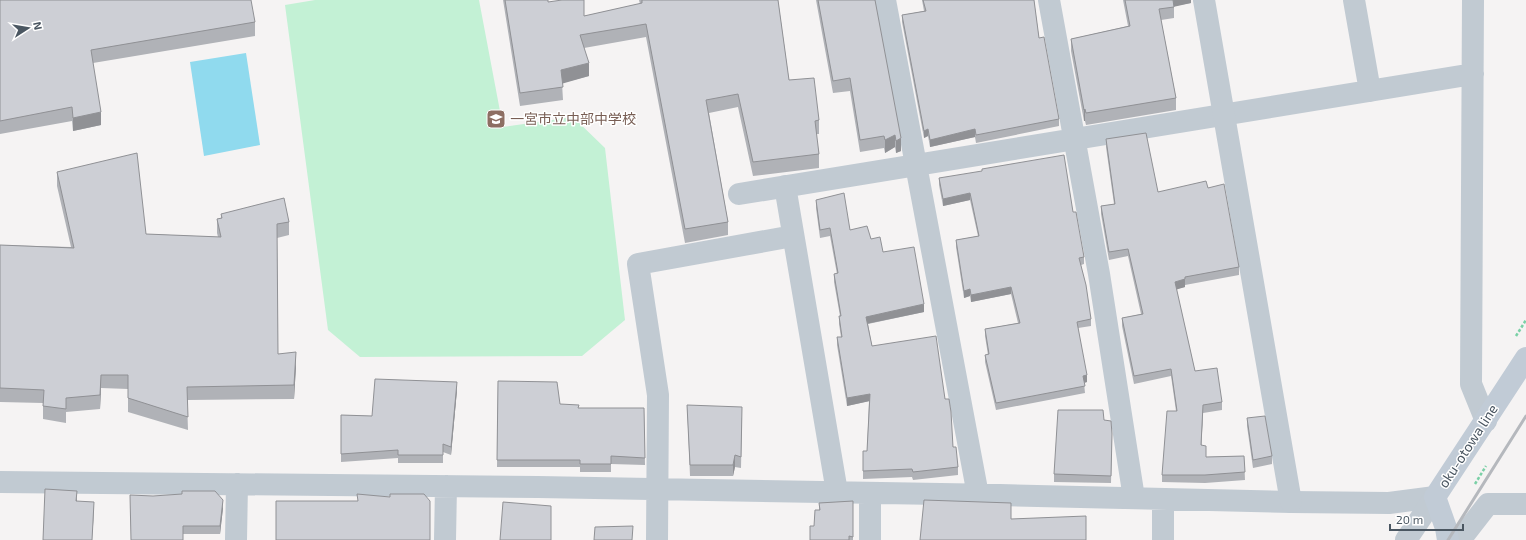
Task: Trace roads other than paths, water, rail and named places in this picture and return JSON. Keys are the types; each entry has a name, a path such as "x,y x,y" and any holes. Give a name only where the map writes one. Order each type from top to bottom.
{"main road":[{"name":"oku-otowa line","path":"1448,540 1446,528 1435,497 1526,358"}],"street":[{"path":"885,0 978,495"},
{"path":"1049,0 1099,274 1134,498"},
{"path":"1204,0 1291,502"},
{"path":"1354,0 1370,91"},
{"path":"1473,0 1471,384 1486,421"},
{"path":"739,194 1473,74"},
{"path":"785,186 837,492"},
{"path":"657,540 658,395 638,264 793,236"},
{"path":"0,482 446,486 837,492 1291,502 1389,503 1435,497"},
{"path":"236,540 237,484"},
{"path":"445,540 446,486"},
{"path":"870,493 870,540"},
{"path":"1406,540 1435,497"},
{"path":"1163,540 1164,499"},
{"path":"1460,540 1488,504 1526,504"}],"water":[{"path":"246,53 260,145 204,156 190,62"}],"railway":[{"path":"1448,540 1526,416"}],"place":[{"name":"一宮市立中部中学校","path":"496,119"}]}
